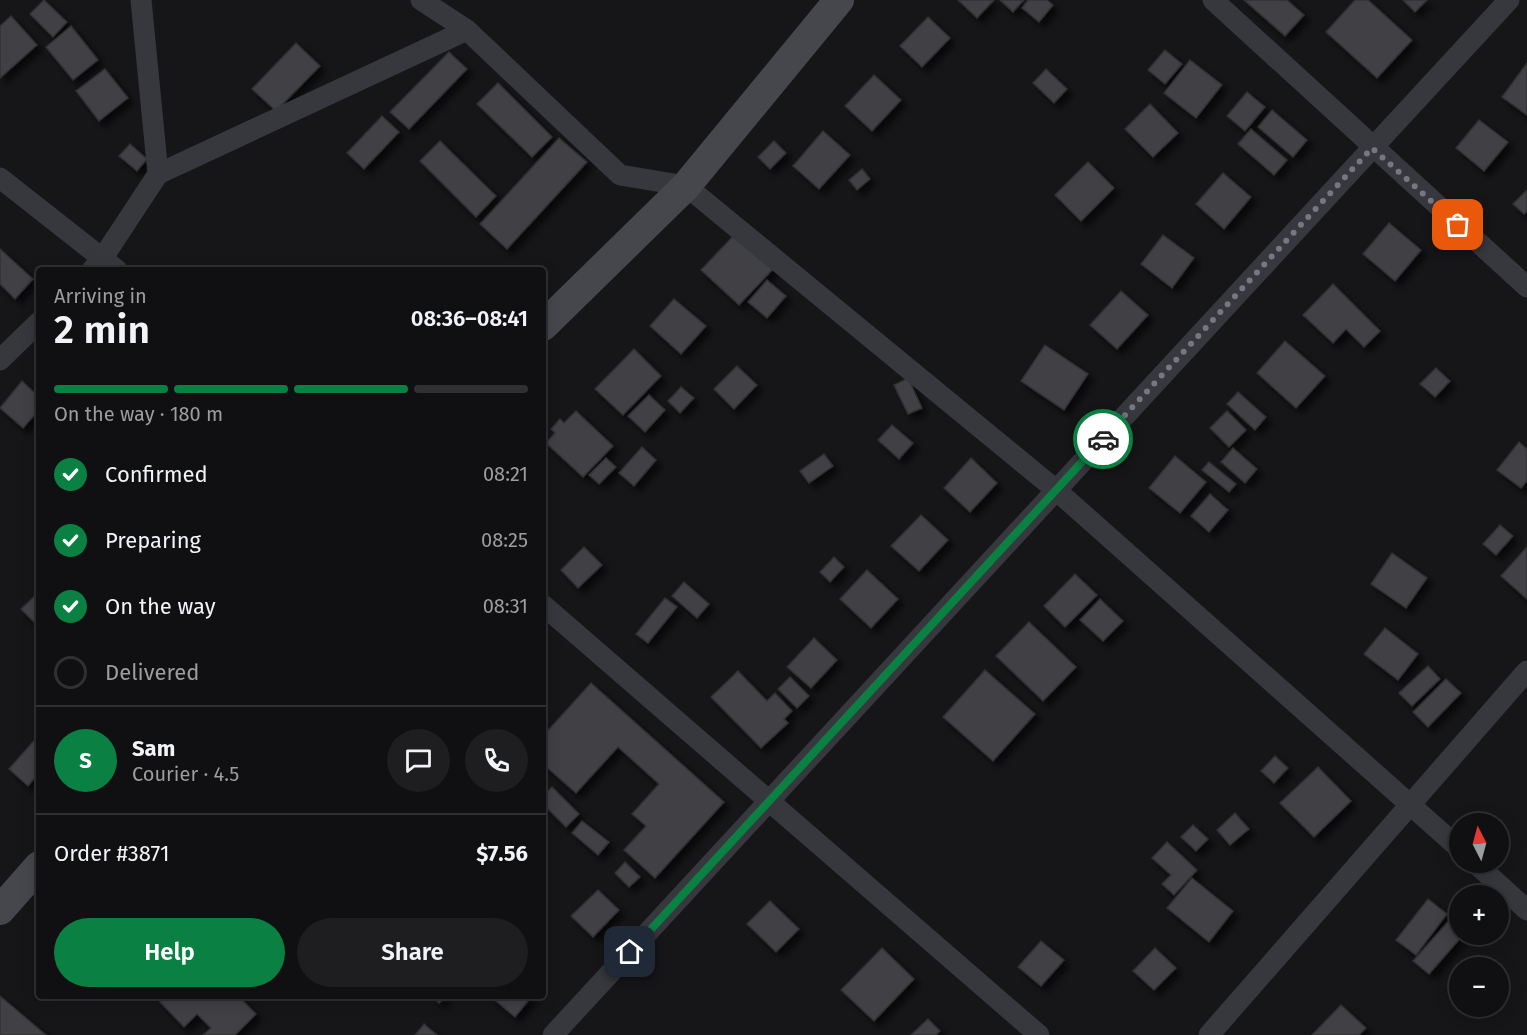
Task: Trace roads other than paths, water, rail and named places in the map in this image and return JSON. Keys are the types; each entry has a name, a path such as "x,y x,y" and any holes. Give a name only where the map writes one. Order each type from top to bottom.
{"main road":[{"path":"546,323 686,186 839,0"},
{"path":"0,910 36,869"}],"street":[{"path":"141,0 158,174"},
{"path":"421,0 467,30 620,175 686,186 1056,490 1449,839"},
{"path":"1213,0 1372,148 1527,287"},
{"path":"553,1035 1509,0"},
{"path":"0,178 104,266 158,174 467,30"},
{"path":"0,360 36,325"},
{"path":"546,608 1039,1035"},
{"path":"1209,1035 1527,671"},
{"path":"1486,873 1527,910"}]}
